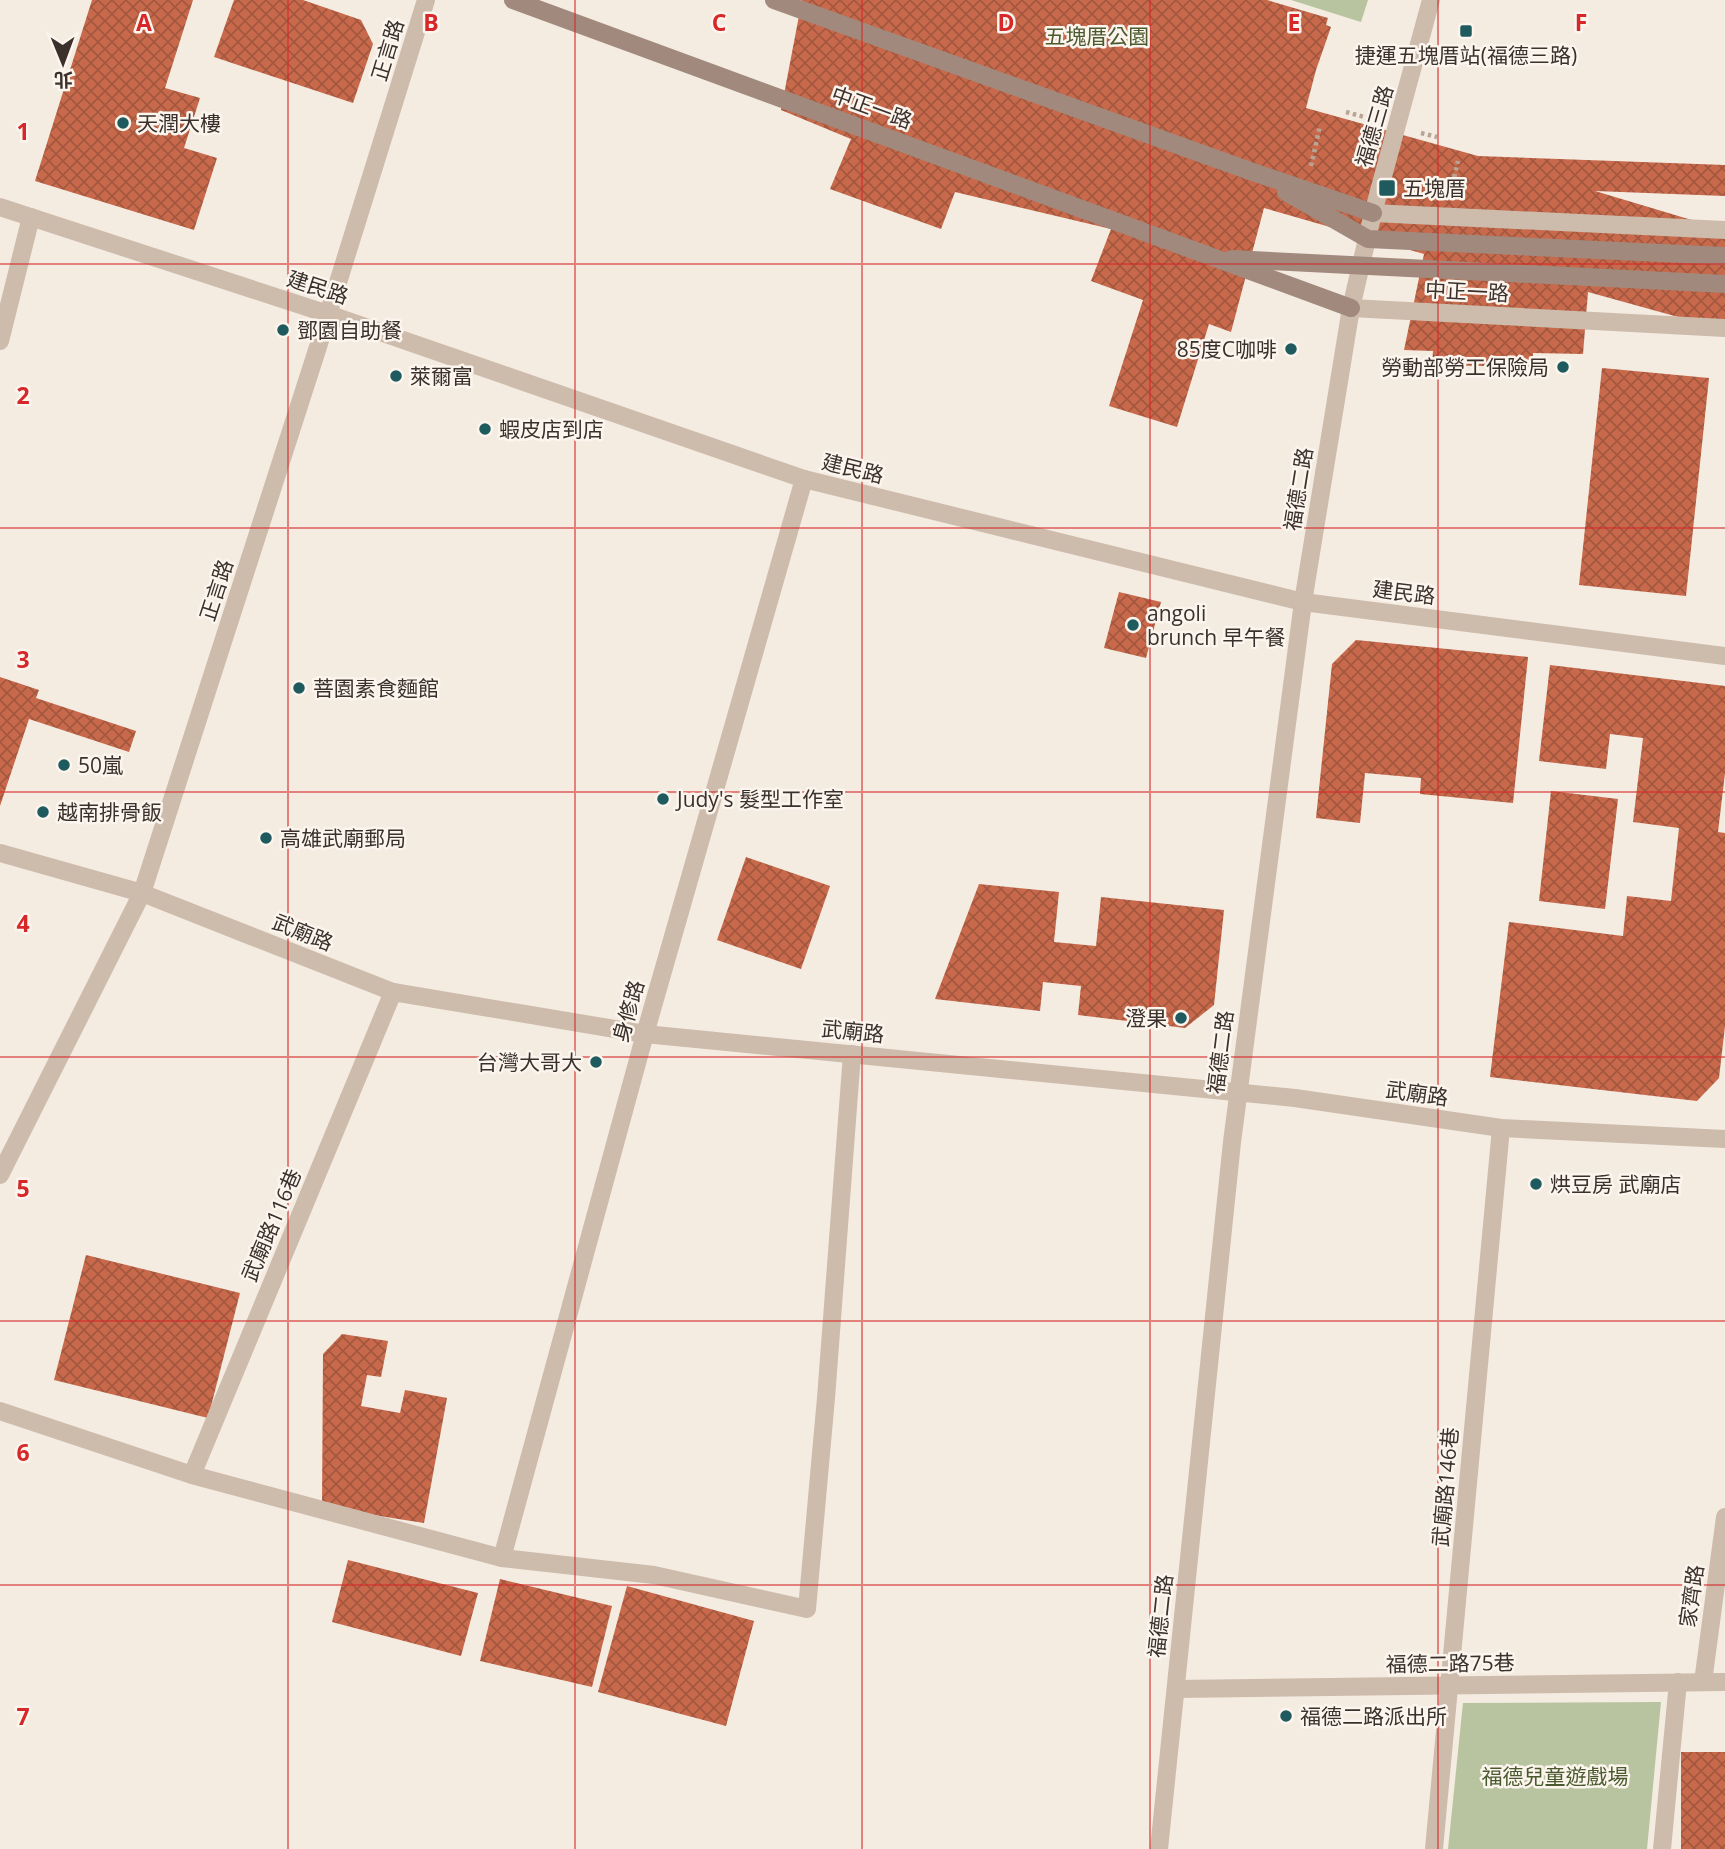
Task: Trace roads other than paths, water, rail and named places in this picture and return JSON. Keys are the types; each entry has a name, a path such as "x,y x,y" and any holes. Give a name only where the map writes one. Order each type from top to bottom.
{"street":[{"name":"正言路","path":"0,1175 142,893 426,0"},
{"name":"中正一路","path":"513,0 1351,307 1725,328"},
{"path":"774,0 1373,213 1725,230"},
{"name":"福德三路","path":"1361,265 1431,0"},
{"path":"1250,171 1368,239 1725,256"},
{"name":"建民路","path":"0,207 328,314 804,479 1303,601 1725,656"},
{"path":"0,341 31,217"},
{"name":"中正一路","path":"1216,258 1725,284"},
{"name":"福德二路","path":"1159,1849 1238,1093 1303,601 1351,307 1361,265"},
{"name":"身修路","path":"502,1558 645,1034 804,479"},
{"name":"武廟路","path":"0,853 142,893 393,992 645,1034 1295,1098 1501,1128 1725,1139"},
{"name":"武廟路116巷","path":"192,1475 393,992"},
{"path":"0,1411 192,1475 502,1558 654,1575 807,1609 852,1054"},
{"name":"武廟路146巷","path":"1434,1849 1501,1128"},
{"name":"家齊路","path":"1703,1682 1725,1517"},
{"path":"1662,1849 1678,1682"},
{"name":"福德二路75巷","path":"1176,1689 1725,1682"}],"place":[{"name":"捷運五塊厝站(福德三路)","path":"1466,31"},
{"name":"天潤大樓","path":"123,123"},
{"name":"五塊厝","path":"1387,188"},
{"name":"鄧園自助餐","path":"283,330"},
{"name":"85度C咖啡","path":"1291,349"},
{"name":"勞動部勞工保險局","path":"1563,367"},
{"name":"萊爾富","path":"396,376"},
{"name":"蝦皮店到店","path":"485,429"},
{"name":"angoli brunch 早午餐","path":"1133,625"},
{"name":"菩園素食麵館","path":"299,688"},
{"name":"50嵐","path":"64,765"},
{"name":"Judy's 髮型工作室","path":"663,799"},
{"name":"越南排骨飯","path":"43,812"},
{"name":"高雄武廟郵局","path":"266,838"},
{"name":"澄果","path":"1181,1018"},
{"name":"台灣大哥大","path":"596,1062"},
{"name":"烘豆房 武廟店","path":"1536,1184"},
{"name":"福德二路派出所","path":"1286,1716"}],"park label":[{"name":"五塊厝公園","path":"1097,36"},
{"name":"福德兒童遊戲場","path":"1555,1776"}]}
